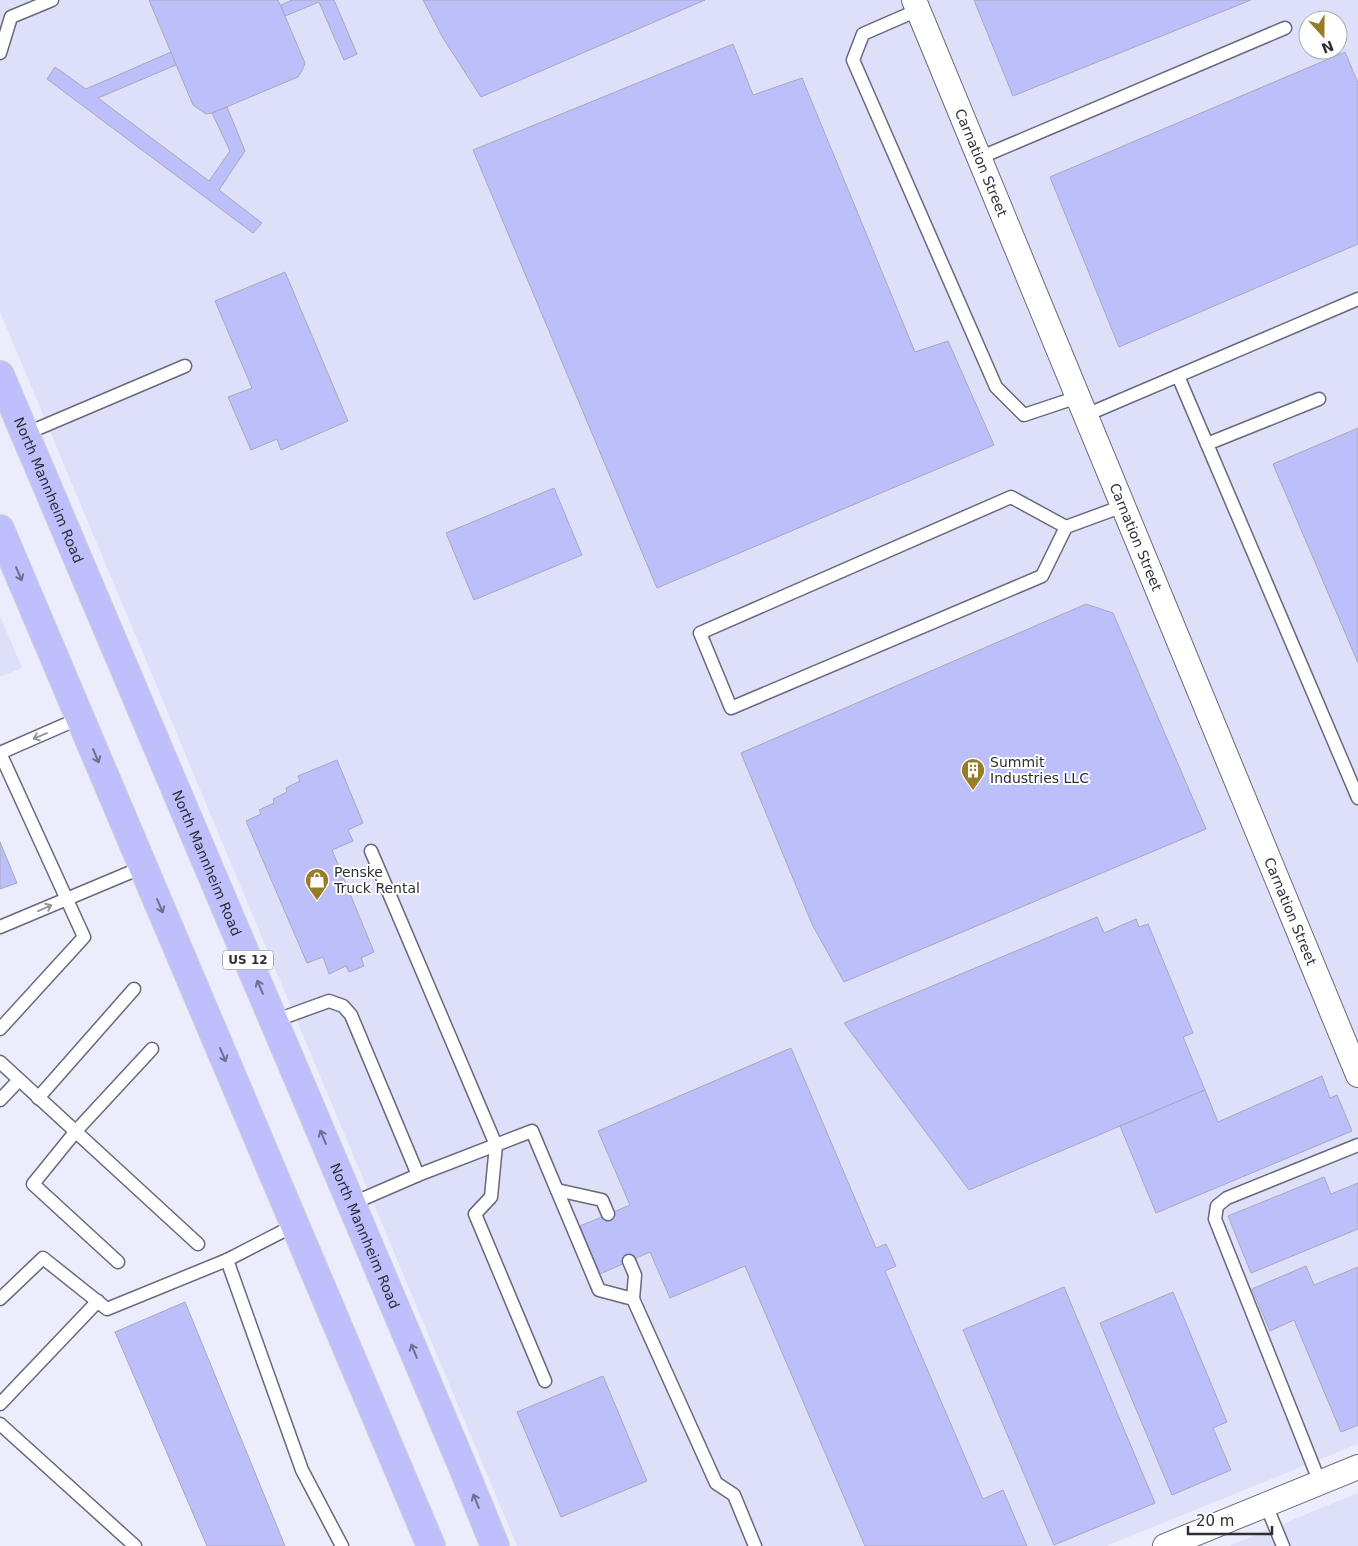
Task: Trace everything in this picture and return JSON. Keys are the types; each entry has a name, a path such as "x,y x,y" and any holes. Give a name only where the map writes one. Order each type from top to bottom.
{"main road":[{"name":"North Mannheim Road","path":"0,375 495,1546"},
{"path":"0,529 431,1546"}],"street":[{"name":"Carnation Street","path":"916,5 1358,1074"},
{"path":"1165,1546 1358,1467"}],"lane":[{"path":"0,53 11,17 52,0"},
{"path":"916,5 863,34 853,60 996,387 1024,415 1082,406 1178,376 1358,299"},
{"path":"979,158 1285,28"},
{"path":"25,434 185,366"},
{"path":"1178,376 1358,798"},
{"path":"1207,444 1320,399"},
{"path":"1066,527 1011,498 700,633 731,708 1042,576 1066,527 1123,506"},
{"path":"0,1028 84,937 0,753 80,718"},
{"path":"371,851 496,1146 490,1197 475,1214 545,1381"},
{"path":"0,927 143,867"},
{"path":"38,1098 134,989"},
{"path":"274,1022 329,1001 344,1006 351,1014 418,1175"},
{"path":"118,1262 33,1184 76,1131 152,1049"},
{"path":"0,1062 198,1244"},
{"path":"0,1100 19,1080"},
{"path":"351,1204 418,1175 532,1131 599,1290 633,1299"},
{"path":"1320,1483 1215,1218 1217,1206 1227,1198 1358,1145"},
{"path":"557,1190 602,1200 608,1214"},
{"path":"0,1299 43,1258 107,1309 227,1260 295,1225"},
{"path":"227,1260 302,1470 342,1546"},
{"path":"629,1261 635,1275 633,1299 716,1483 734,1495 754,1546"},
{"path":"0,1404 98,1301"},
{"path":"0,1424 135,1546"},
{"path":"1266,1505 1282,1546"}],"shaded area":[{"path":"0,0 1358,0 1358,1444 1106,1546 517,1546 0,312"},
{"path":"0,616 22,668 0,677"},
{"path":"1358,1493 1358,1546 1229,1546"}],"building":[{"path":"149,0 278,0 305,63 302,71 298,77 206,114 193,105"},
{"path":"292,0 334,0 357,54 344,60 319,2 285,16 281,5"},
{"path":"423,0 705,0 481,97 443,38"},
{"path":"974,0 1251,0 1013,96"},
{"path":"733,44 753,95 802,78 915,352 948,341 994,445 657,588 473,150"},
{"path":"171,52 176,65 98,98 209,181 230,151 212,113 227,107 245,151 219,190 262,223 253,233 47,79 55,67 86,89"},
{"path":"1348,59 1358,83 1358,244 1119,347 1050,177 1326,60"},
{"path":"285,272 348,421 281,450 277,439 251,450 228,397 252,388 215,301"},
{"path":"1358,428 1358,663 1273,464"},
{"path":"554,488 582,555 474,600 446,533"},
{"name":"Summit Industries LLC","path":"1086,604 1113,613 1206,829 844,982 812,924 741,753"},
{"name":"Penske Truck Rental","path":"337,760 363,823 348,830 353,841 332,850 374,952 361,958 364,966 349,972 346,966 329,974 323,957 307,963 246,821 261,814 259,810 274,803 273,799 287,792 286,788 300,781 298,776"},
{"path":"0,842 17,883 0,889"},
{"path":"1097,917 1104,933 1136,919 1139,927 1148,924 1193,1033 1183,1037 1205,1090 969,1190 844,1023"},
{"path":"791,1048 876,1248 886,1244 896,1266 885,1271 983,1499 1003,1490 1027,1546 865,1546 745,1266 670,1298 650,1252 600,1274 580,1226 630,1205 598,1131"},
{"path":"1322,1076 1330,1098 1337,1095 1352,1131 1156,1213 1120,1126 1205,1090 1218,1122"},
{"path":"1324,1177 1331,1194 1358,1183 1358,1229 1251,1273 1228,1216"},
{"path":"1306,1266 1314,1285 1358,1267 1358,1425 1341,1432 1294,1320 1270,1331 1252,1289"},
{"path":"1064,1287 1155,1503 1054,1545 963,1330"},
{"path":"1173,1292 1227,1422 1213,1428 1231,1470 1172,1495 1100,1323"},
{"path":"185,1302 285,1546 207,1546 115,1332"},
{"path":"603,1376 647,1481 561,1517 517,1412"}],"place":[{"name":"Summit Industries LLC","path":"973,791"},
{"name":"Penske Truck Rental","path":"317,901"}]}
